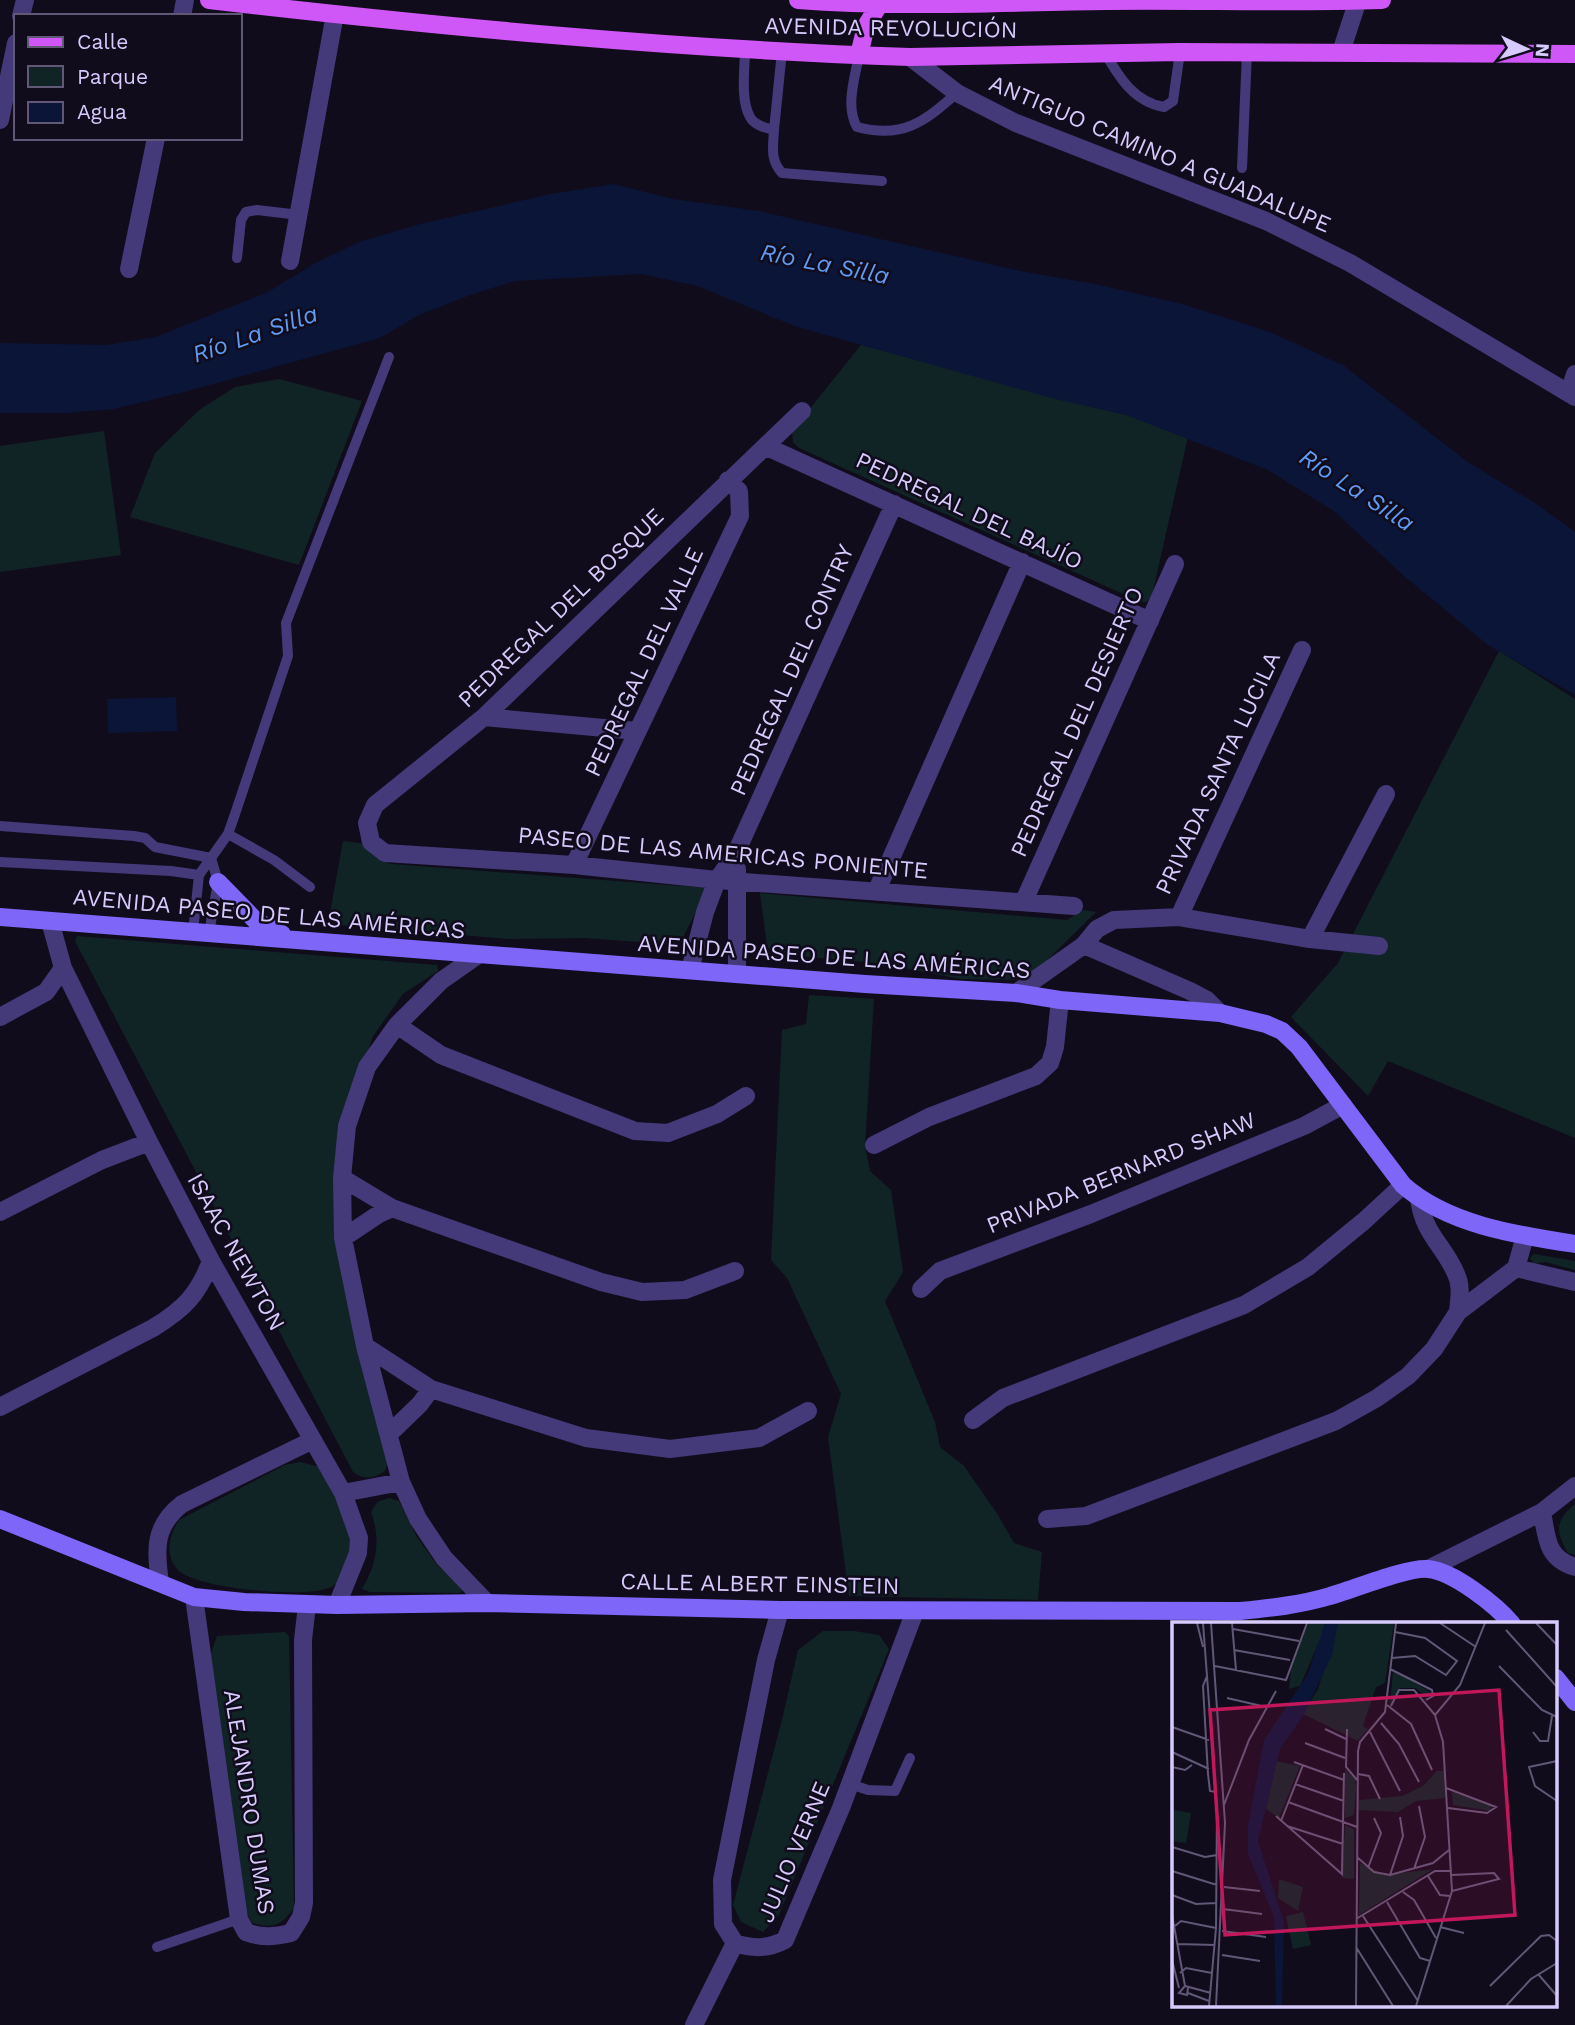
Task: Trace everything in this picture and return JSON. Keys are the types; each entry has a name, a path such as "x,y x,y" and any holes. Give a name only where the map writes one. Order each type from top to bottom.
{"main road":[{"name":"AVENIDA REVOLUCIÓN","path":"209,0 606,41 859,55 910,57 1180,52 1575,54"},
{"name":"AVENIDA REVOLUCIÓN","path":"798,0 1382,0"},
{"path":"859,55 866,26 880,2"}],"street":[{"path":"1341,52 1358,0"},
{"path":"290,261 335,15"},
{"path":"0,121 14,53"},
{"name":"ANTIGUO CAMINO A GUADALUPE","path":"910,57 957,93 1016,123 1266,221 1350,263 1572,395"},
{"path":"129,269 156,140"},
{"path":"1572,395 1575,374"},
{"name":"PEDREGAL DEL BOSQUE","path":"371,842 367,823 375,805 484,717 802,411"},
{"name":"PEDREGAL DEL BAJÍO","path":"767,447 1150,621"},
{"name":"PEDREGAL DEL VALLE","path":"574,865 740,516 739,491 728,480"},
{"name":"PEDREGAL DEL CONTRY","path":"690,970 705,912 717,880 735,856 894,504"},
{"path":"877,890 1022,562"},
{"name":"PEDREGAL DEL DESIERTO","path":"1024,901 1175,564"},
{"name":"PRIVADA SANTA LUCILA","path":"1179,917 1302,650"},
{"path":"484,717 638,731"},
{"path":"1310,939 1386,794"},
{"name":"PASEO DE LAS AMERICAS PONIENTE","path":"371,842 385,853 574,865 717,880 1074,906"},
{"path":"735,856 739,881 737,974"},
{"path":"218,882 256,920 292,938"},
{"name":"AVENIDA PASEO DE LAS AMÉRICAS","path":"0,917 292,938 478,955 1016,993 1060,1000 1220,1013 1259,1022 1282,1031 1299,1047 1402,1185 1419,1199 1475,1223 1525,1236 1575,1244"},
{"path":"1016,993 1084,945 1097,929 1114,920 1179,917 1310,939 1379,946"},
{"name":"ISAAC NEWTON","path":"50,921 63,968 149,1142 211,1261 343,1493 359,1538 358,1553 337,1605"},
{"path":"1084,945 1190,991 1207,1000 1220,1013"},
{"path":"478,955 441,981 397,1025 367,1066 347,1126 342,1178 342,1238 365,1346 401,1482 418,1518 444,1558 487,1603"},
{"path":"0,1017 46,992 63,968"},
{"path":"874,1145 929,1117 1036,1076 1050,1063 1055,1047 1060,1000"},
{"path":"397,1025 441,1055 635,1131 668,1133 717,1114 746,1096"},
{"name":"PRIVADA BERNARD SHAW","path":"921,1289 940,1271 1091,1214 1304,1126 1343,1105"},
{"path":"0,1212 102,1160 149,1142"},
{"path":"342,1178 393,1208 601,1282 642,1292 685,1290 735,1271"},
{"path":"973,1420 1003,1398 1244,1305 1308,1267 1364,1221 1402,1185"},
{"path":"1419,1199 1421,1216 1456,1273 1460,1292 1458,1312"},
{"path":"342,1238 393,1208"},
{"path":"1047,1519 1086,1516 1336,1421 1377,1398 1408,1376 1434,1349 1458,1312 1516,1268 1525,1236"},
{"path":"0,1407 174,1315 190,1301 204,1281 211,1261"},
{"path":"1516,1268 1575,1282"},
{"path":"365,1346 430,1389 586,1438 670,1449 759,1438 808,1411"},
{"path":"389,1434 420,1404 430,1389"},
{"path":"160,1582 157,1565 159,1535 163,1523 172,1512 207,1491 313,1440"},
{"path":"343,1493 401,1482"},
{"path":"1428,1569 1542,1512 1575,1486"},
{"path":"1542,1512 1549,1549 1564,1563 1575,1567"},
{"name":"CALLE ALBERT EINSTEIN","path":"0,1519 194,1597 307,1605 487,1603 780,1611 1240,1611 1285,1606 1328,1597 1399,1574 1428,1569"},
{"path":"1428,1569 1454,1578 1478,1594 1510,1622"},
{"name":"ALEJANDRO DUMAS","path":"194,1597 239,1919 246,1932 258,1937 291,1933 301,1917 303,1640 307,1605"},
{"name":"JULIO VERNE","path":"780,1611 766,1660 722,1880 723,1924 734,1943 771,1948 785,1940 850,1784 915,1611"},
{"path":"1558,1681 1575,1702"},
{"path":"694,2025 734,1943"}],"lane":[{"path":"745,49 745,93 750,119 774,130"},
{"path":"782,51 772,156 774,165 782,173 883,181"},
{"path":"1105,53 1119,78 1130,90 1144,100 1164,107 1173,101 1180,52"},
{"path":"1242,168 1247,52"},
{"path":"859,55 852,108 852,118 857,127 883,130 912,126 931,116 957,93"},
{"path":"237,258 241,220 246,212 257,210 299,215"},
{"path":"201,933 199,874 228,834 288,656 286,623 389,357"},
{"path":"0,826 134,836 145,838 155,847 211,858"},
{"path":"228,834 274,860 310,887"},
{"path":"201,933 218,882 211,858"},
{"path":"0,862 199,874"},
{"path":"850,1784 868,1790 895,1791 910,1758"},
{"path":"156,1947 239,1919"}],"green space":[{"path":"861,345 1126,415 1188,437 1152,595 1147,602 1141,602 799,448 793,442 792,431"},
{"path":"279,379 362,401 299,565 130,517 155,453 199,410 235,387"},
{"path":"104,431 121,555 0,572 0,446"},
{"path":"1499,651 1575,699 1575,1138 1388,1061 1368,1096 1291,1017 1338,963"},
{"path":"343,841 367,844 378,859 391,864 708,888 679,945 585,938 509,939 328,924"},
{"path":"760,893 1067,920 1083,910 1096,912 1027,980 961,979 876,963 774,954 767,946"},
{"path":"77,936 437,965 438,971 403,994 373,1036 356,1086 338,1201 389,1457 385,1471 381,1474 365,1477 353,1472 75,941"},
{"path":"809,995 874,999 865,1146 870,1171 891,1190 903,1272 885,1301 935,1422 940,1447 964,1466 1014,1543 1042,1552 1038,1600 849,1596 828,1437 841,1394 787,1278 771,1260 782,1030 806,1024"},
{"path":"1534,1254 1575,1261 1575,1270 1545,1262 1534,1264 1530,1258"},
{"path":"300,1462 320,1467 355,1537 353,1558 337,1583 321,1590 302,1592 253,1590 205,1582 187,1576 177,1569 171,1557 170,1544 179,1520 285,1465"},
{"path":"389,1498 399,1501 417,1537 437,1565 464,1588 460,1593 370,1592 362,1589 376,1551 376,1532 371,1512 377,1502"},
{"path":"1575,1504 1575,1555 1568,1553 1559,1527 1564,1516"},
{"path":"823,1631 854,1631 879,1635 889,1649 779,1915 763,1932 741,1922 733,1905 798,1650"},
{"path":"285,1632 289,1636 294,1908 285,1919 266,1926 252,1923 244,1908 209,1660 217,1636"}],"water":[{"name":"Río La Silla","path":"614,184 673,199 759,211 1020,271 1095,284 1182,304 1267,331 1343,365 1469,463 1532,501 1575,532 1575,695 1488,645 1405,577 1334,511 1268,470 1126,415 1055,399 794,326 698,286 641,274 515,281 419,315 380,338 114,409 66,413 0,413 0,343 106,345 156,337 268,292 312,265 359,242 420,224 551,194"},
{"path":"176,697 177,731 108,733 107,699"}]}
